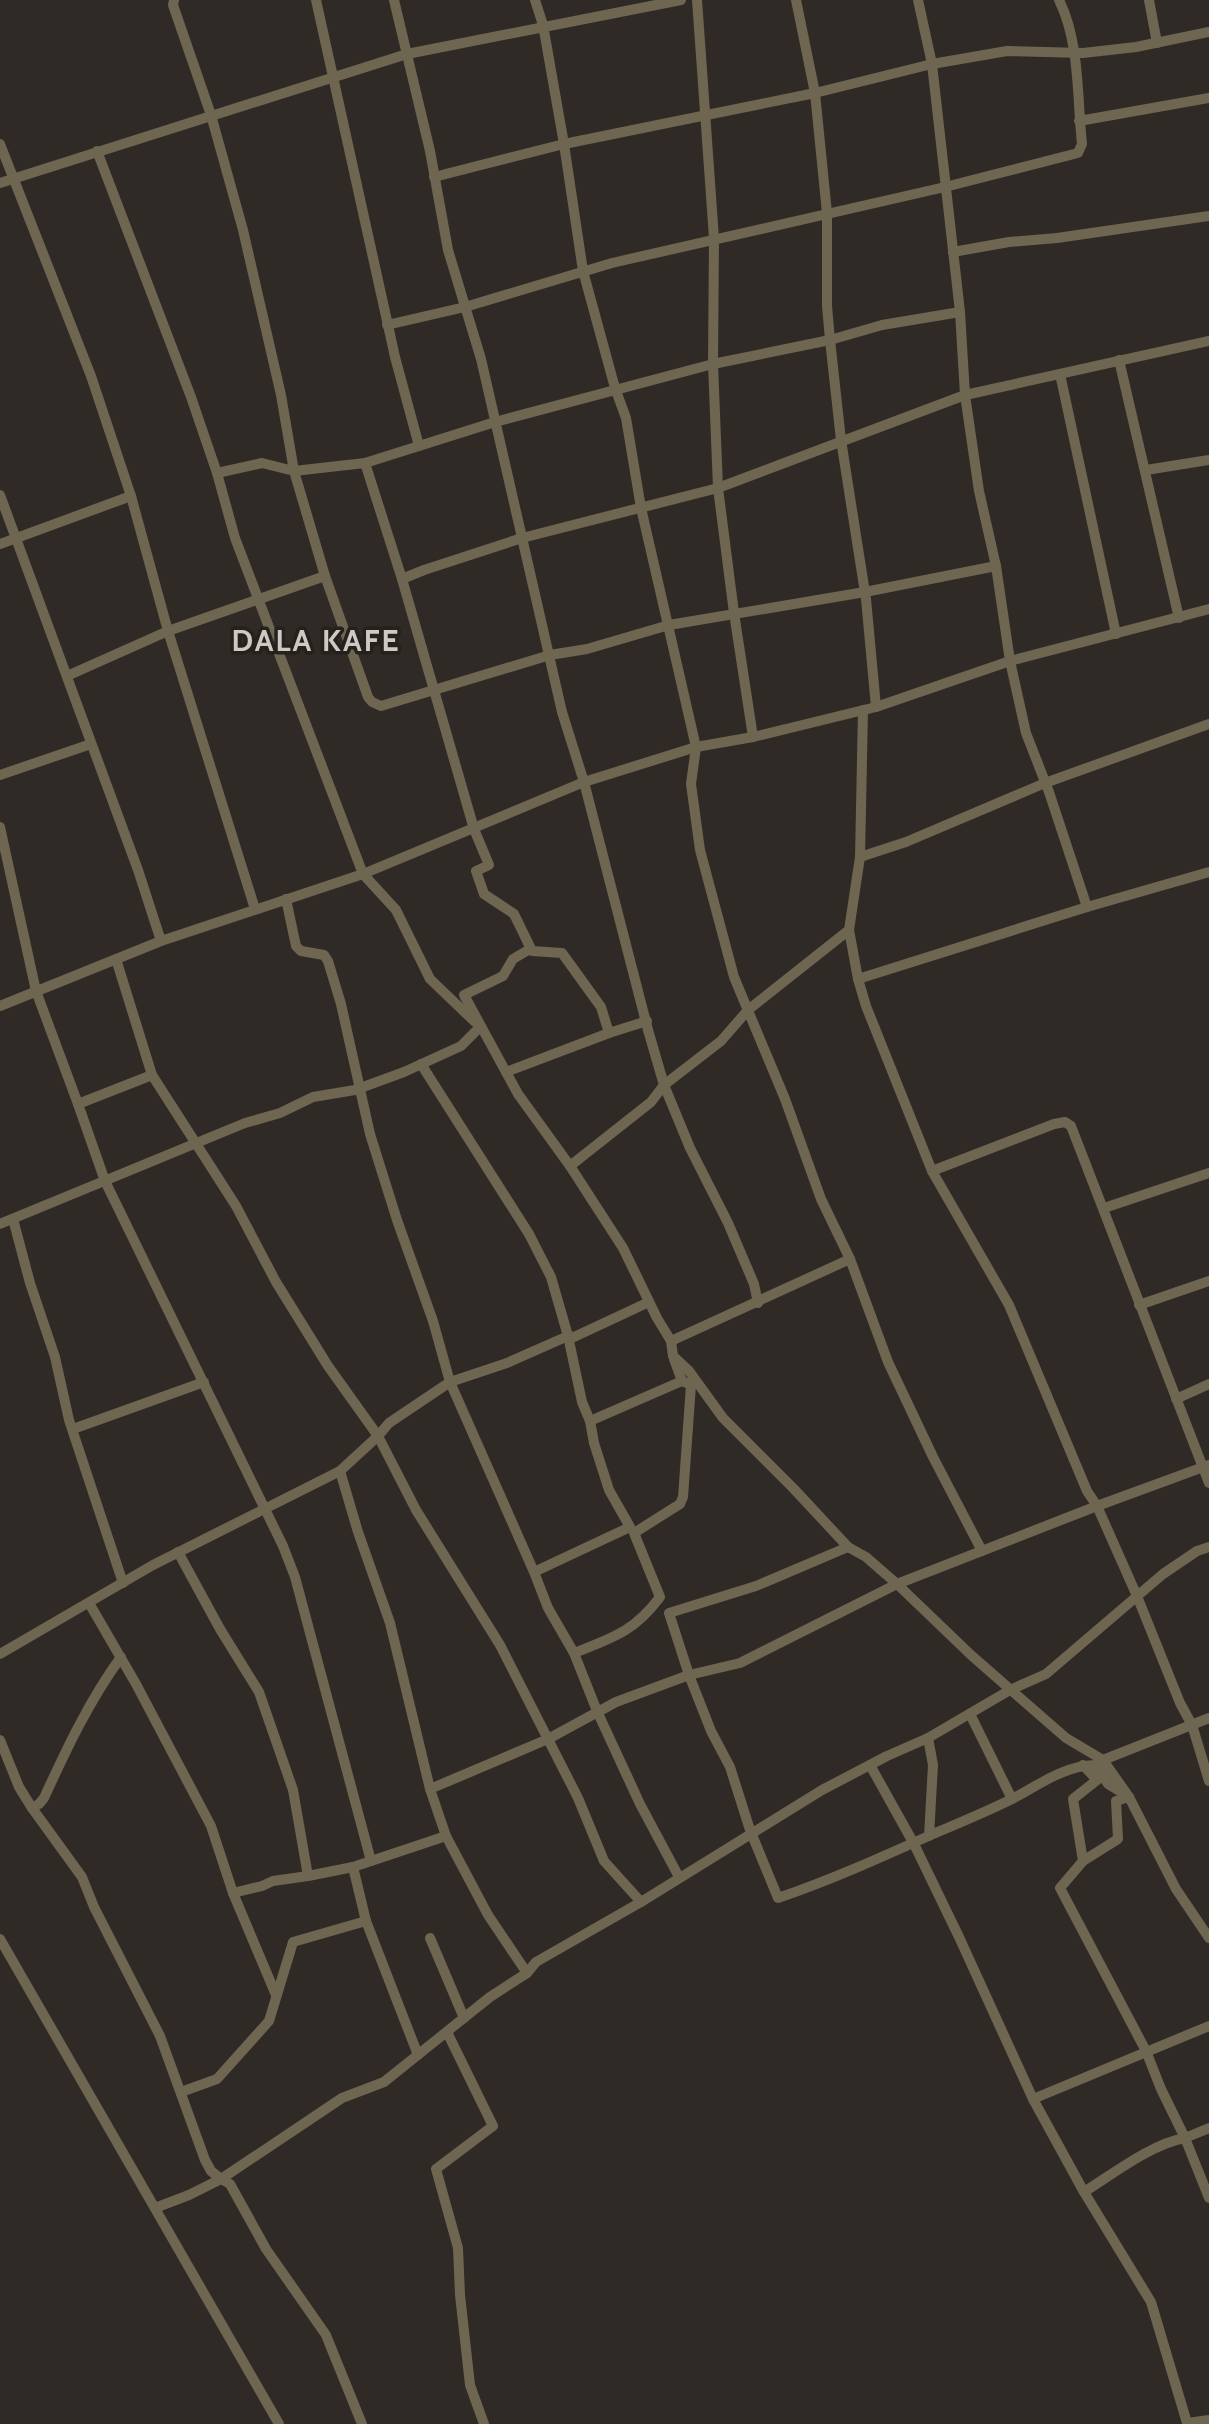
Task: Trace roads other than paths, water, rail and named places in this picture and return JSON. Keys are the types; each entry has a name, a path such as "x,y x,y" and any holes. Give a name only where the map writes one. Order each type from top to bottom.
{"street":[{"path":"174,0 173,5 211,115 252,268 281,394 294,471 325,576 372,702 381,706 550,655 587,649 669,625 865,592 996,566"},
{"path":"316,0 387,325 419,446"},
{"path":"394,0 448,250 481,359 562,712 584,782 664,1086 690,1148 728,1223 754,1284 758,1303"},
{"path":"536,0 564,144 583,271 615,388 626,418 641,509 696,747 691,783 700,850 734,977 785,1099 821,1199 850,1259 888,1362 982,1551"},
{"path":"0,183 407,54 543,25 681,0"},
{"path":"697,0 714,238 713,364 718,488 753,737"},
{"path":"796,0 815,93 827,213 827,306 830,340 841,440 865,592 876,707"},
{"path":"918,0 932,64 960,312 965,394 979,491 996,566 1010,661 1026,733 1087,907"},
{"path":"387,325 465,307 583,271 714,238 945,187 1078,153 1082,144 1073,53 1067,22 1059,0"},
{"path":"1149,0 1157,43"},
{"path":"434,177 564,144 815,93 932,64 1007,51 1073,53 1157,43 1209,32"},
{"path":"1079,121 1209,98"},
{"path":"0,144 91,376 131,496 169,631 256,909"},
{"path":"97,151 148,280 217,473 235,538 363,874 396,910 430,979 481,1027"},
{"path":"953,252 1009,242 1057,238 1209,216"},
{"path":"217,473 262,463 294,471 365,463 615,388 830,340 882,325 960,312"},
{"path":"402,579 424,569 522,537 718,488 965,394 1209,341"},
{"path":"1119,360 1179,618"},
{"path":"1060,374 1116,634"},
{"path":"1146,470 1209,460"},
{"path":"365,463 402,579 474,828 489,865 476,871 484,894 514,914 532,951 562,953 601,1007 609,1033"},
{"path":"0,495 138,870 161,942"},
{"path":"0,544 131,496"},
{"path":"67,676 169,631 325,576"},
{"path":"0,1006 161,942 363,874 584,782 696,747 753,737 876,707 1010,661 1209,609"},
{"path":"863,710 860,857 849,930 859,979 881,1045 932,1171 1009,1306 1087,1491 1097,1506 1180,1703 1192,1725 1209,1781"},
{"path":"860,857 906,842 1045,783 1209,724"},
{"path":"0,775 91,744"},
{"path":"0,827 36,991 105,1181 265,1508 295,1577 371,1861"},
{"path":"859,979 1087,907 1209,872"},
{"path":"286,899 296,946 301,951 324,955 328,961 361,1088 363,1109 397,1220 433,1321 450,1382 548,1608 574,1653 597,1712 639,1804 679,1877"},
{"path":"570,1166 651,1102 664,1086 721,1041 748,1010 849,930"},
{"path":"530,949 513,959 503,976 464,995 518,1094 570,1166 622,1248 671,1341 682,1381 691,1385 683,1497 680,1504 635,1533 660,1597"},
{"path":"116,959 152,1075 236,1206 275,1282 328,1366 378,1436 416,1510 500,1645 578,1798 604,1861 640,1902"},
{"path":"506,1072 647,1021"},
{"path":"0,1224 245,1123 280,1113 313,1097 361,1088 421,1064 461,1046 481,1027"},
{"path":"421,1064 529,1234 551,1277 568,1336 582,1402 609,1490 630,1527 660,1597"},
{"path":"78,1104 152,1075"},
{"path":"932,1171 1065,1122 1070,1126 1176,1399 1206,1466 1209,1483"},
{"path":"1104,1208 1209,1173"},
{"path":"13,1219 55,1357 69,1420 123,1583"},
{"path":"671,1341 850,1259"},
{"path":"1139,1306 1209,1281"},
{"path":"0,1654 178,1552 340,1471 389,1423 450,1382 507,1363 568,1336 574,1337 649,1303"},
{"path":"673,1356 689,1370 723,1418 848,1547 866,1557 897,1584 971,1655 1066,1738 1103,1760 1129,1797 1176,1889 1209,1938"},
{"path":"590,1421 682,1381"},
{"path":"73,1429 204,1382"},
{"path":"1176,1399 1209,1384"},
{"path":"430,1789 548,1739 597,1712 689,1675 740,1664 897,1584 1206,1466"},
{"path":"340,1471 390,1623 430,1789 446,1836 488,1915 527,1973"},
{"path":"534,1572 630,1527"},
{"path":"848,1547 768,1581 669,1613 689,1675 711,1731 730,1767 751,1833 778,1898 822,1883 914,1844 1012,1799 1058,1773 1083,1765 1095,1765 1108,1784 1129,1797"},
{"path":"155,2208 221,2179 342,2098 384,2082 490,1997 527,1973 536,1962 640,1902 822,1790 928,1738 1010,1690 1046,1674 1163,1574 1197,1551 1209,1547"},
{"path":"178,1552 220,1629 259,1692 293,1790 308,1876"},
{"path":"574,1653 623,1633 649,1611 660,1597"},
{"path":"89,1603 121,1657 211,1826 233,1894 276,1996"},
{"path":"32,1808 44,1798 83,1717 121,1657"},
{"path":"970,1714 1012,1799"},
{"path":"1103,1760 1209,1718"},
{"path":"928,1738 933,1765 929,1836"},
{"path":"0,1740 19,1787 82,1877 94,1907 160,2036 205,2160 211,2171 230,2184 266,2249 326,2334 362,2424"},
{"path":"870,1765 914,1844 960,1937 1032,2099 1084,2192 1151,2302 1187,2423 1209,2420"},
{"path":"1083,1765 1097,1780 1073,1799 1083,1861"},
{"path":"1129,1797 1116,1801 1118,1839 1083,1861 1060,1888 1146,2051 1209,2198"},
{"path":"233,1894 273,1881 353,1867 446,1836"},
{"path":"353,1867 366,1921 418,2055"},
{"path":"181,2092 218,2079 269,2021 292,1942 366,1921"},
{"path":"430,1938 464,2018"},
{"path":"0,1939 279,2424"},
{"path":"1032,2099 1209,2026"},
{"path":"447,2032 493,2126 436,2168 458,2248 460,2295 470,2385 484,2424"},
{"path":"1084,2192 1172,2140 1185,2138 1209,2128"}],"district":[{"name":"DALA KAFE","path":"316,641"}]}
